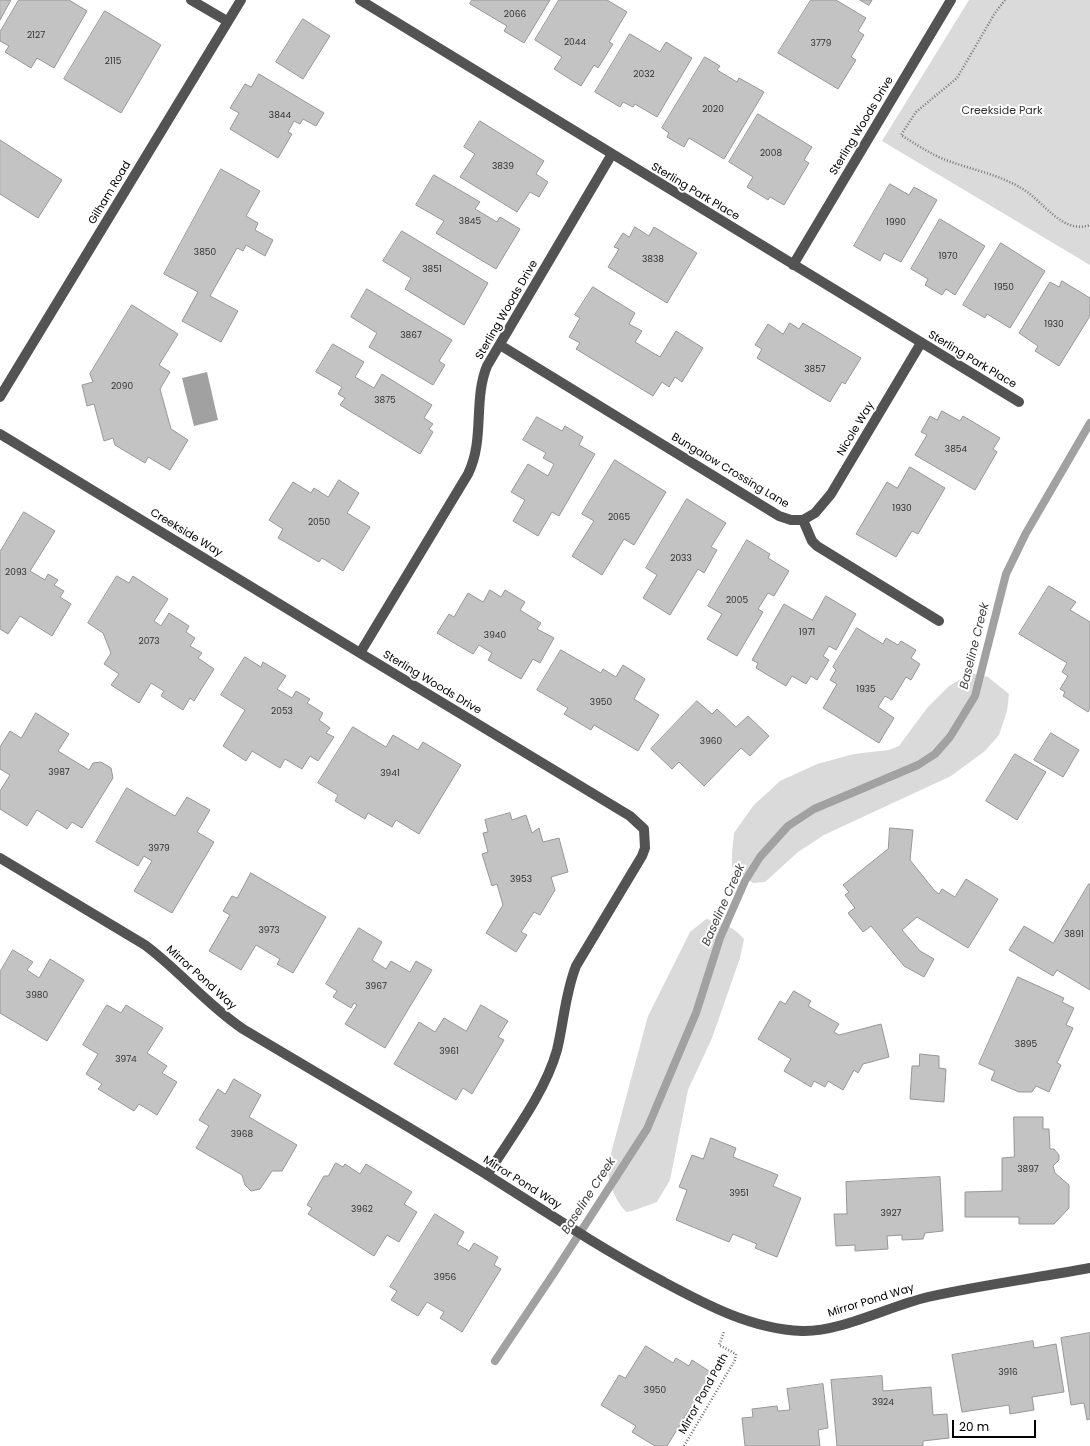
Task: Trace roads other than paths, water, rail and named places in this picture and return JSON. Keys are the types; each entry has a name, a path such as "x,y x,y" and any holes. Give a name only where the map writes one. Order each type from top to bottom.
{"street":[{"path":"191,0 227,21"},
{"name":"Gilham Road","path":"0,397 241,0"},
{"name":"Sterling Park Place","path":"360,0 1019,402"},
{"name":"Sterling Woods Drive","path":"793,265 951,0"},
{"name":"Sterling Woods Drive","path":"487,1175 542,1087 557,1050 570,981 576,966 642,856 645,848 644,829 630,816 360,654 453,501 473,463 476,448 483,376 612,154"},
{"name":"Nicole Way","path":"803,520 815,513 831,494 921,343"},
{"name":"Bungalow Crossing Lane","path":"500,345 779,516 791,520 803,520"},
{"name":"Creekside Way","path":"0,434 360,654"},
{"path":"803,520 812,541 817,546 939,621"},
{"name":"Mirror Pond Way","path":"0,858 145,945 160,956 223,1015 243,1029 487,1175 597,1244 706,1304 731,1314 780,1328 804,1331 850,1322 927,1297 1090,1268"}],"waterway":[{"name":"Baseline Creek","path":"495,1361 647,1129 696,1013 720,938 745,881 760,857 788,826 814,809 918,765 935,754 950,737 975,696 1006,574 1026,533 1090,423"}],"park label":[{"name":"Creekside Park","path":"1002,111"}]}
